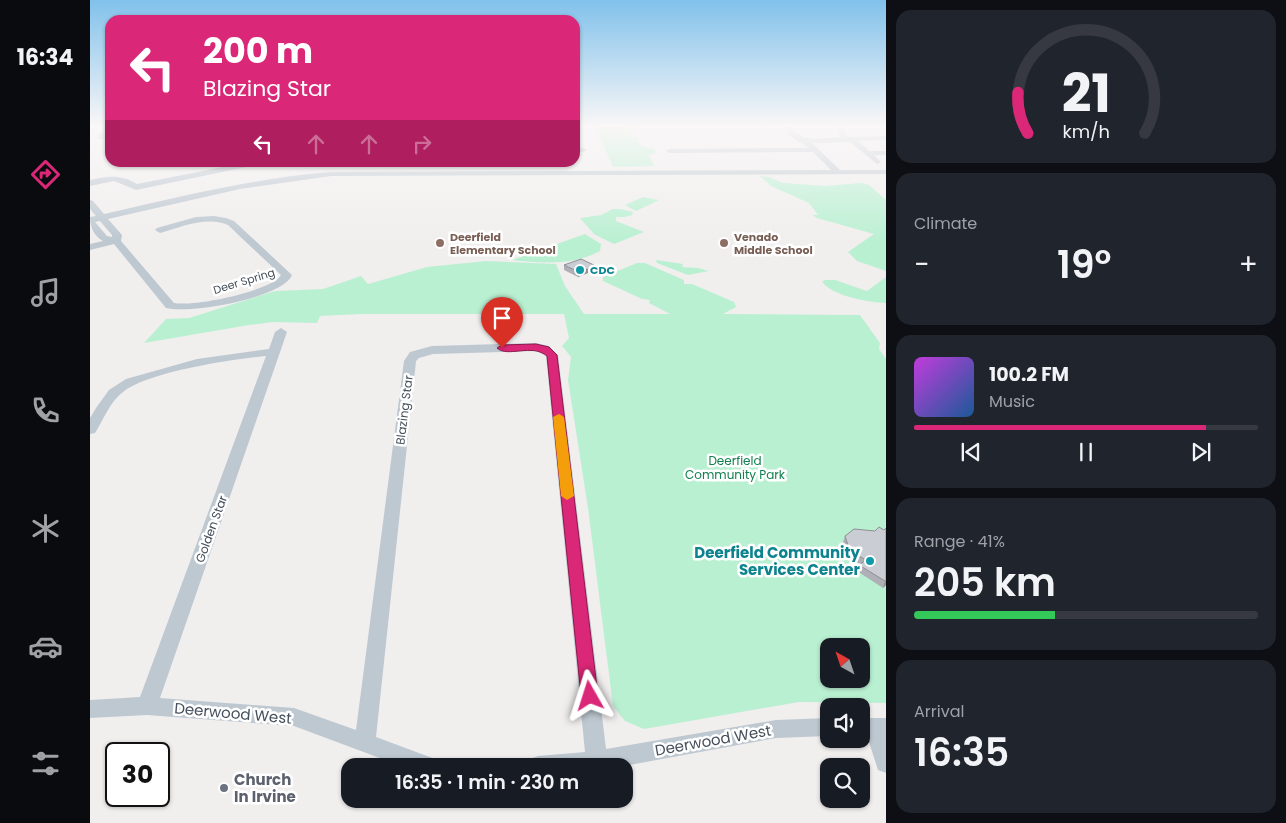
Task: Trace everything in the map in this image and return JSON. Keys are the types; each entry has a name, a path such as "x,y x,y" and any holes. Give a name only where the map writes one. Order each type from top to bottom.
{"street":[{"path":"830,164 838,172"},
{"path":"184,176 185,167"},
{"path":"90,183 117,178 126,180 140,190 216,167"},
{"path":"418,173 419,167"},
{"path":"90,220 279,179 345,173 886,172"},
{"name":"Deer Spring","path":"90,203 117,235 116,241"},
{"name":"Deer Spring","path":"90,220 104,238 116,241 168,303 175,308 201,307 272,287 285,280 287,275 231,223 222,219 197,220 160,230"},
{"path":"90,248 116,241"},
{"name":"Golden Star","path":"147,706 281,332"},
{"name":"Blazing Star","path":"365,743 410,361 414,355 432,350 536,347 545,349 552,355 597,758"},
{"path":"90,430 117,390 143,376 216,358 246,353 274,352"},
{"name":"Deerwood West","path":"90,709 147,706 294,717 405,758"},
{"name":"Deerwood West","path":"614,758 776,729 820,727"},
{"path":"874,727 886,763"}],"green space":[{"path":"612,164 653,164 654,166 613,167"},
{"path":"760,176 769,177 783,183 825,186 861,183 869,185 886,200 886,271 857,261 848,252 874,234 817,218 812,215 818,215 809,203 771,186"},
{"path":"643,197 659,200 636,211 625,205"},
{"path":"613,209 633,212 632,215 616,217 616,221 644,232 614,244 594,234 580,218 601,215"},
{"path":"585,234 601,244 600,251 568,261 512,260"},
{"path":"656,260 683,264 682,267 709,271 688,275 657,263"},
{"name":"Deerfield Community Park","path":"486,261 556,264 565,286 584,314 670,314 649,303 650,300 642,299 603,281 603,277 637,263 645,263 684,280 684,284 692,284 734,302 736,307 723,314 860,315 880,343 879,349 886,359 886,703 870,703 870,698 820,698 820,702 799,702 644,729 625,721 613,706 588,508 568,380 571,357 562,346 569,338 564,314 361,314 320,316 317,323 273,322 144,343 166,319 189,318 275,291 323,289 361,276 368,284 427,267"},
{"path":"886,277 886,303 861,300 843,295 822,282 825,280 835,280 867,291"}],"building":[{"path":"581,259 596,266 579,272 564,265"},
{"name":"Deerfield Community Services Center","path":"879,527 884,530 886,528 886,581 859,565 866,560 850,551 845,536 854,529 875,531"}],"slow traffic":[{"path":"559,417 567,496"}],"place":[{"name":"Deerfield Elementary School","path":"440,243"},
{"name":"Venado Middle School","path":"724,243"},
{"name":"CDC","path":"580,270"},
{"name":"Deerfield Community Services Center","path":"870,561"},
{"name":"Church In Irvine","path":"224,788"}],"route":[{"path":"502,348 536,347 545,349 552,355 590,696"}]}
